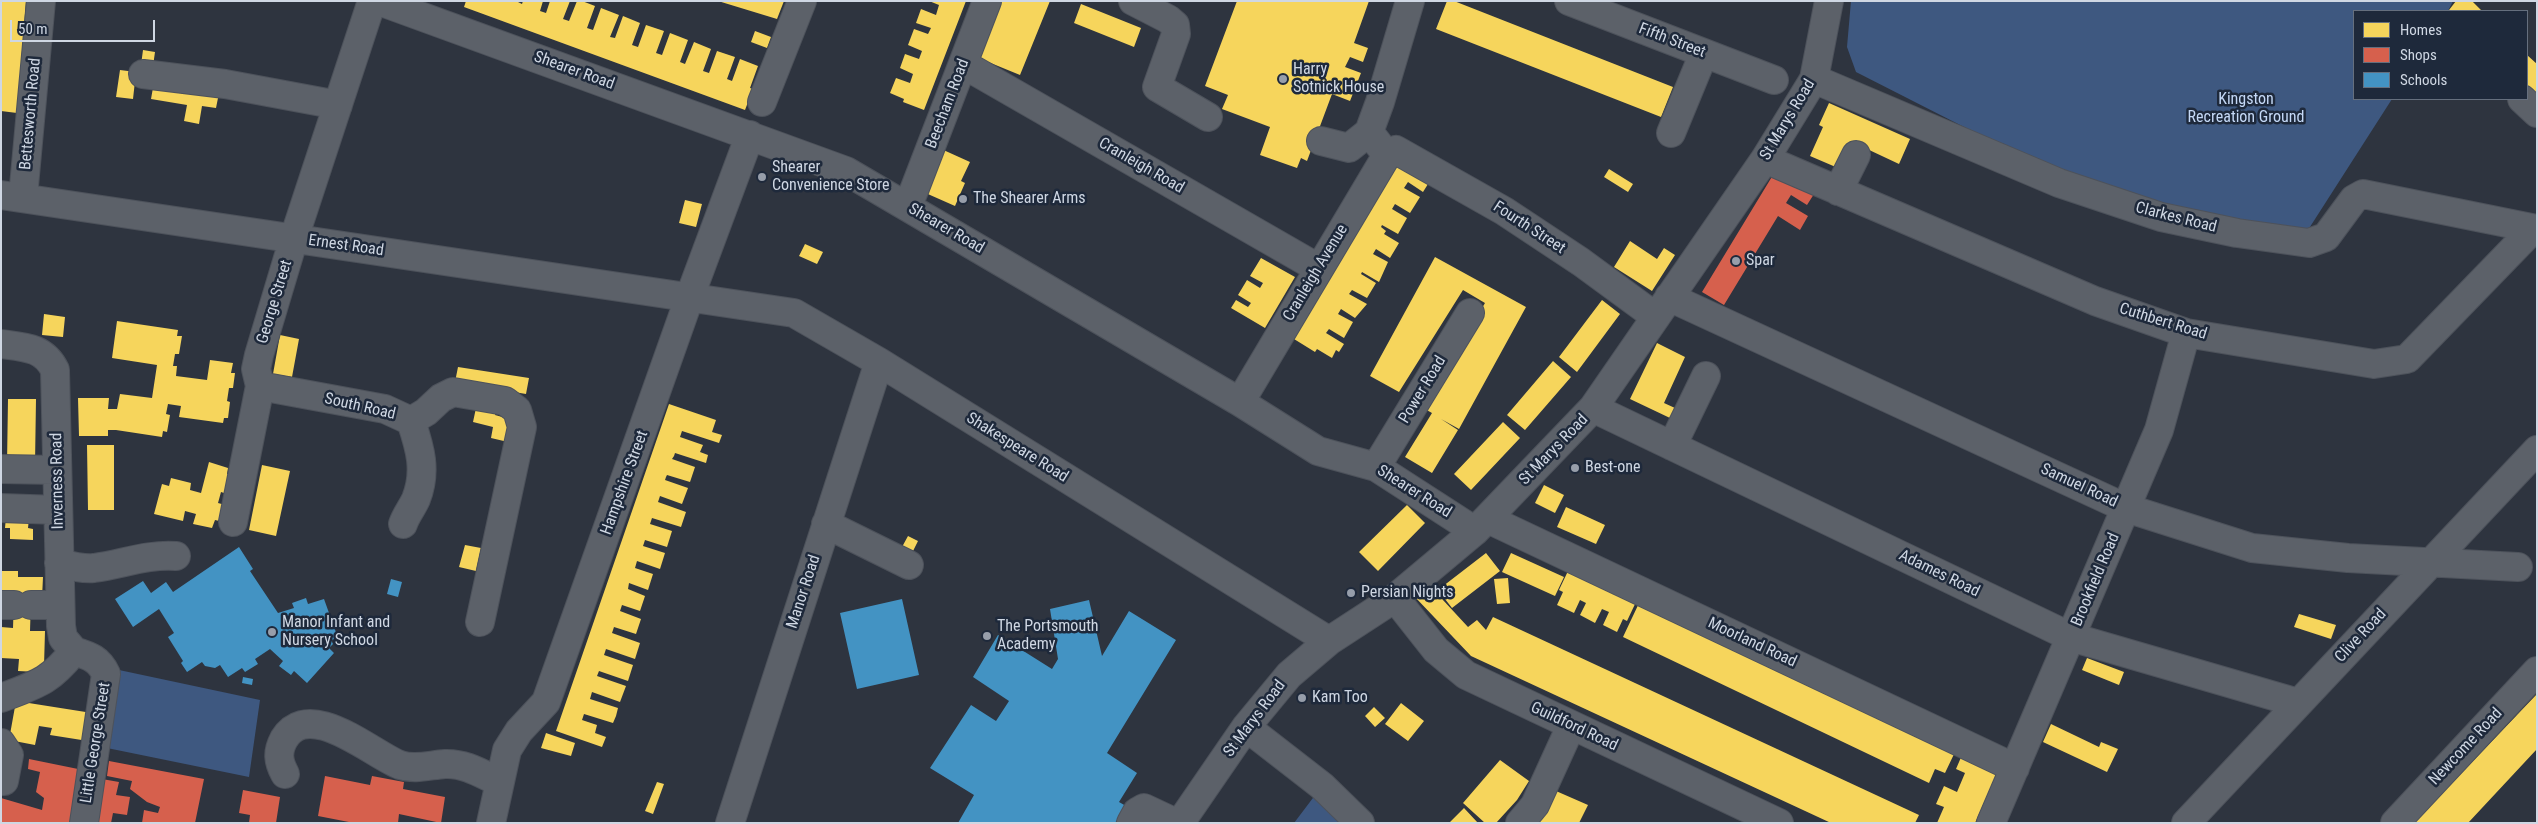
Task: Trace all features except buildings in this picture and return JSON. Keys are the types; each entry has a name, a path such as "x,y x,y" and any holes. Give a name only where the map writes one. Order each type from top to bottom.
{"street":[{"name":"Bettesworth Road","path":"12,196 41,1"},
{"name":"George Street","path":"233,522 260,386 256,370 259,355 294,238 372,1"},
{"name":"Shearer Road","path":"379,1 834,166 908,206 1240,402 1318,451 1376,467 1482,525"},
{"path":"762,102 802,1"},
{"name":"Beecham Road","path":"908,206 987,1"},
{"path":"1132,1 1168,19 1175,25 1176,34 1157,87 1208,117"},
{"path":"1321,141 1349,148 1369,132 1380,102 1410,1"},
{"name":"Fifth Street","path":"1569,1 1774,80"},
{"name":"St Marys Road","path":"1180,823 1246,727 1289,675 1328,641 1395,598 1482,525 1593,408 1766,159 1814,79 1829,1"},
{"path":"1671,133 1704,53"},
{"name":"Cranleigh Road","path":"963,64 1318,268"},
{"path":"143,74 225,84 338,105"},
{"name":"Clarkes Road","path":"1814,79 2060,183 2161,217 2237,233 2308,243 2326,237 2354,199 2363,194 2535,229"},
{"path":"2523,100 2537,113"},
{"path":"1369,132 1391,152"},
{"name":"Hampshire Street","path":"491,823 499,782 508,750 519,731 538,714 546,702 690,296 750,135"},
{"name":"Cranleigh Avenue","path":"1240,402 1318,268 1391,152"},
{"name":"Fourth Street","path":"1391,152 1504,211 1581,262 1663,307"},
{"path":"1838,191 1856,155"},
{"name":"Cuthbert Road","path":"1766,159 2095,301 2186,332 2374,364 2407,359 2535,229"},
{"name":"Ernest Road","path":"12,196 690,296"},
{"name":"Shakespeare Road","path":"690,296 794,313 879,362 1328,641"},
{"name":"Samuel Road","path":"1663,307 2126,508 2252,548 2348,558 2432,561 2530,568"},
{"name":"Power Road","path":"1376,467 1470,313"},
{"name":"Brookfield Road","path":"1991,823 2159,430 2186,332"},
{"name":"Inverness Road","path":"1,344 30,348 42,352 50,360 55,370 60,606 63,638 74,651"},
{"name":"Manor Road","path":"730,823 879,362"},
{"path":"1672,446 1706,376"},
{"name":"South Road","path":"260,386 385,409 411,421 421,450 423,474 416,498 404,524"},
{"path":"411,421 426,412 441,398 453,392 506,401 517,410 522,426 480,622"},
{"name":"Adames Road","path":"1593,408 2071,637 2298,704"},
{"name":"Clive Road","path":"2186,823 2537,450"},
{"path":"1,470 57,470"},
{"path":"1,508 58,510"},
{"path":"826,524 909,565"},
{"name":"Moorland Road","path":"1482,525 2015,768"},
{"path":"59,563 78,568 95,568 158,555 176,556"},
{"name":"Guildford Road","path":"1395,598 1436,650 1466,675 1770,821"},
{"path":"15,605 60,606"},
{"path":"1,698 38,684 57,672 74,651"},
{"name":"Little George Street","path":"74,651 93,657 102,664 106,674 84,823"},
{"name":"Newcome Road","path":"2395,823 2537,671"},
{"path":"285,774 278,763 278,753 283,741 289,732 302,726 315,725 332,729 362,742 400,765 415,768 446,764 464,766 499,782"},
{"path":"1520,823 1535,805 1572,726"},
{"path":"1246,727 1322,786 1360,823"},
{"path":"1,743 9,755 4,781"},
{"path":"1131,823 1137,812 1144,808 1176,823"}],"green space":[{"name":"Kingston Recreation Ground","path":"1851,1 2453,1 2448,10 2353,10 2353,100 2391,100 2308,230 2159,206 1984,141 1964,127 1856,72 1847,47"},
{"path":"119,670 260,700 249,777 107,748"},
{"path":"1322,786 1353,823 1294,823"}],"place":[{"name":"Harry Sotnick House","path":"1283,79"},
{"name":"Shearer Convenience Store","path":"762,177"},
{"name":"The Shearer Arms","path":"963,199"},
{"name":"Spar","path":"1736,261"},
{"name":"Best-one","path":"1575,468"},
{"name":"Persian Nights","path":"1351,593"},
{"name":"Manor Infant and Nursery School","path":"272,632"},
{"name":"The Portsmouth Academy","path":"987,636"},
{"name":"Kam Too","path":"1302,698"}]}
